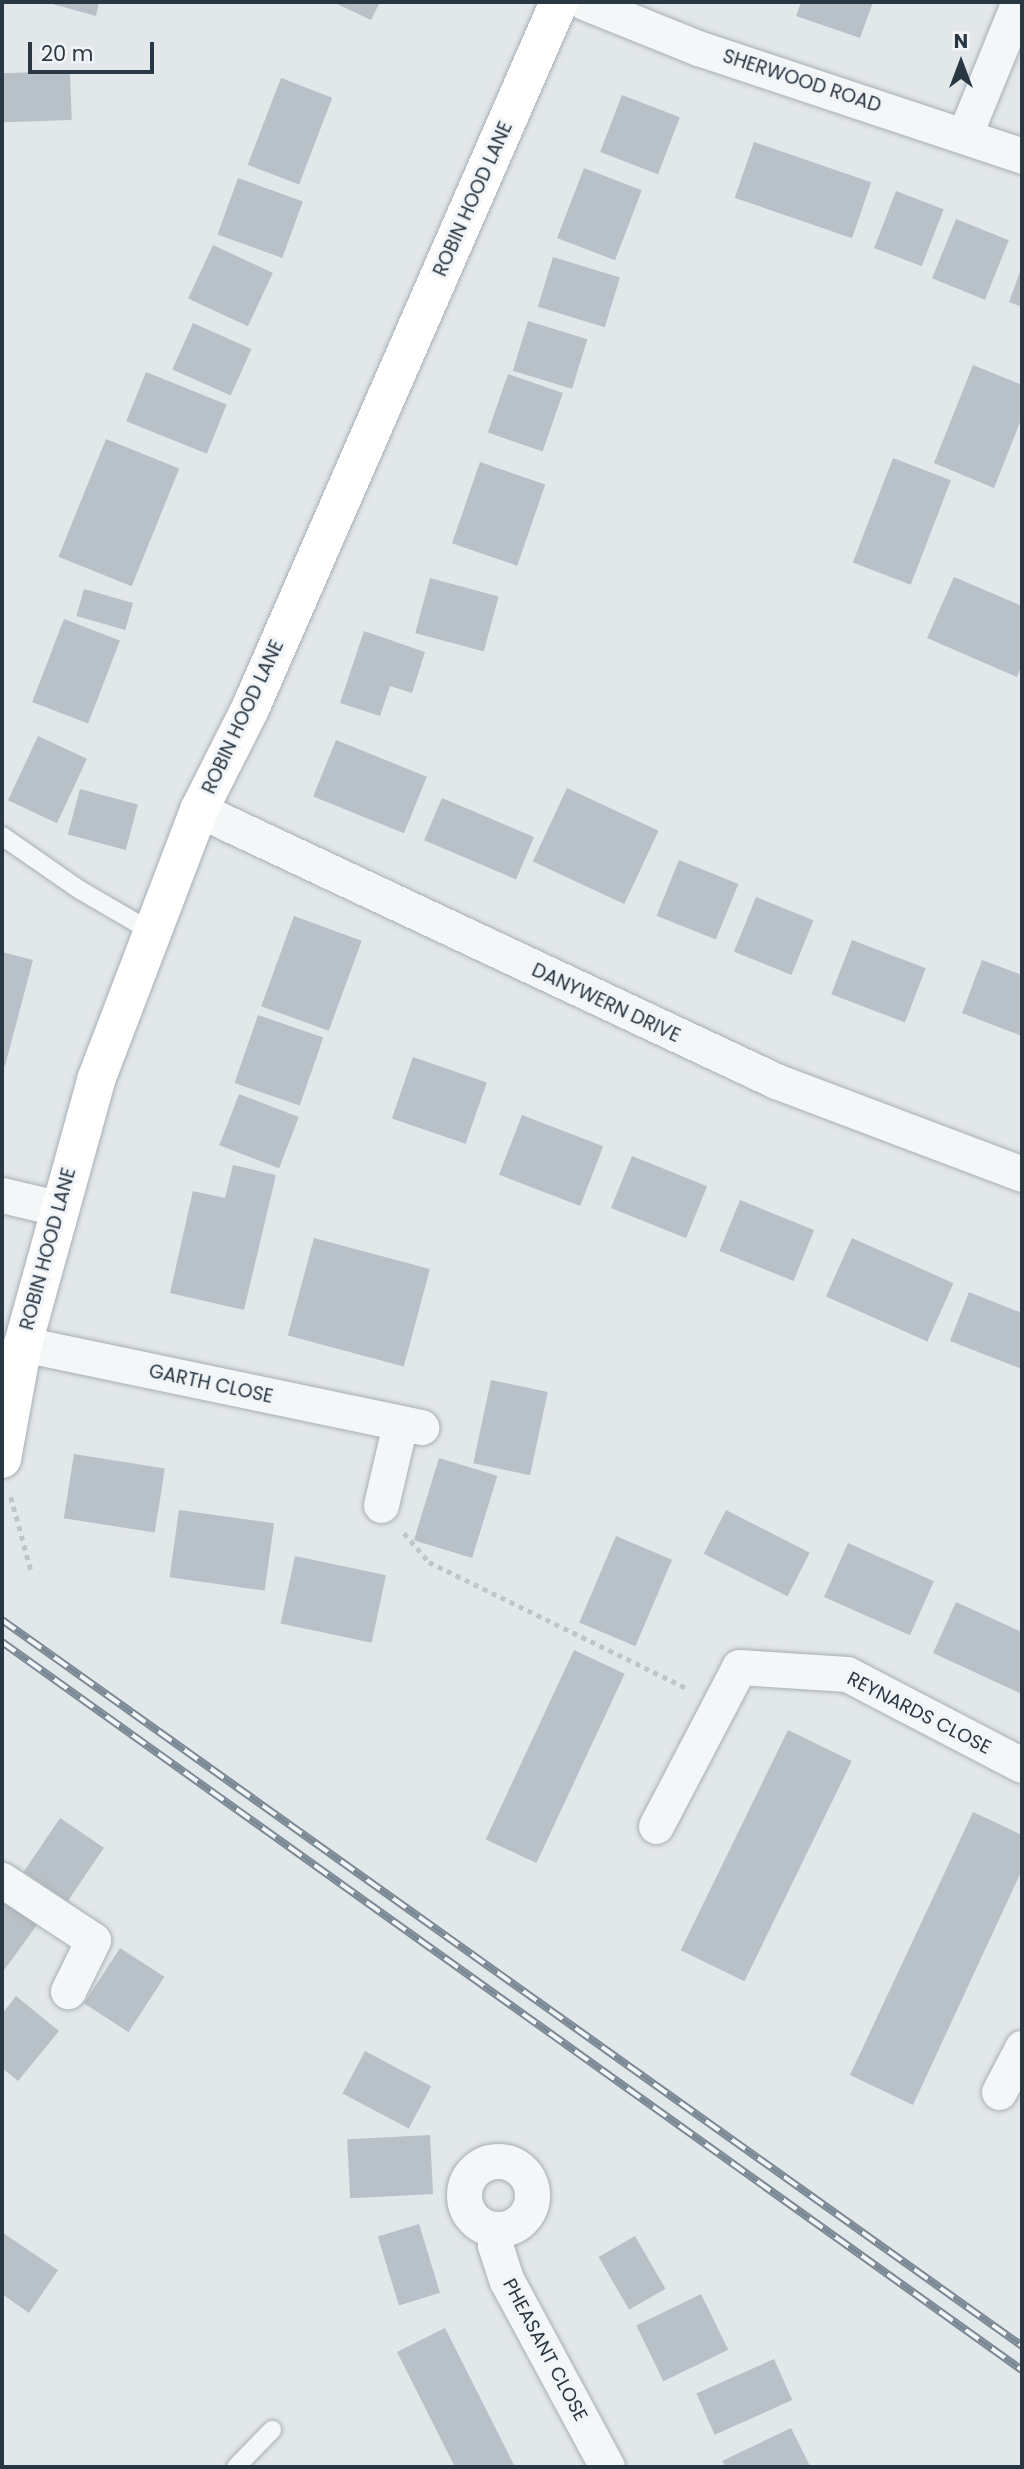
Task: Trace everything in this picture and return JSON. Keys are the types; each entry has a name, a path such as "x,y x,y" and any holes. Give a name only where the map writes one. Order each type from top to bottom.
{"main road":[{"name":"ROBIN HOOD LANE","path":"4,1473 23,1344 57,1208 96,1080 200,810 250,709 559,2"}],"street":[{"name":"SHERWOOD ROAD","path":"584,2 698,48 965,134 1022,156"},
{"path":"965,134 1019,2"},
{"name":"DANYWERN DRIVE","path":"200,810 776,1081 1022,1174"},
{"path":"2,1195 57,1208"},
{"name":"GARTH CLOSE","path":"23,1344 411,1425 382,1506"},
{"name":"REYNARDS CLOSE","path":"656,1826 739,1667 847,1674 1022,1765"},
{"path":"2,1880 93,1940 68,1992"},
{"path":"999,2092 1022,2048"},
{"name":"PHEASANT CLOSE","path":"497,2229 495,2245 507,2281 607,2467"}],"lane":[{"path":"2,836 80,890 154,933"},
{"path":"236,2467 272,2430"}],"path":[{"path":"4,1473 32,1570"},
{"path":"382,1506 429,1562 720,1704"}],"building":[{"path":"45,2 99,2 96,16"},
{"path":"333,2 380,2 371,20"},
{"path":"801,2 873,2 860,38 796,16"},
{"path":"70,71 72,120 4,122 2,73"},
{"path":"281,78 332,98 299,185 248,165"},
{"path":"622,95 680,117 658,174 600,152"},
{"path":"754,142 871,182 852,238 735,198"},
{"path":"584,168 642,190 615,260 557,238"},
{"path":"238,178 303,202 282,258 217,234"},
{"path":"896,191 944,209 922,266 874,248"},
{"path":"956,219 1009,240 985,300 932,278"},
{"path":"213,245 273,273 248,326 188,298"},
{"path":"553,257 620,277 605,327 538,307"},
{"path":"1022,266 1022,307 1009,302"},
{"path":"528,321 587,339 572,389 513,371"},
{"path":"193,323 251,349 231,396 172,370"},
{"path":"973,365 1022,385 1022,417 994,488 934,463"},
{"path":"146,372 227,405 207,454 126,421"},
{"path":"508,374 563,393 543,452 488,433"},
{"path":"106,439 179,469 132,586 58,557"},
{"path":"893,458 951,480 911,585 853,563"},
{"path":"480,462 545,484 517,566 452,543"},
{"path":"954,577 1022,606 1022,664 1017,677 927,638"},
{"path":"430,578 499,596 484,651 415,633"},
{"path":"84,589 133,603 125,630 76,616"},
{"path":"64,619 120,641 88,724 32,702"},
{"path":"364,631 425,652 412,693 390,686 380,716 340,703"},
{"path":"38,736 87,759 57,823 8,800"},
{"path":"336,740 427,777 404,833 313,797"},
{"path":"567,788 659,831 624,904 533,861"},
{"path":"80,789 138,805 126,850 68,834"},
{"path":"442,798 534,837 516,879 424,840"},
{"path":"679,860 738,884 716,940 657,916"},
{"path":"756,897 813,920 791,975 734,952"},
{"path":"294,916 362,941 329,1031 261,1006"},
{"path":"852,940 926,968 905,1022 831,994"},
{"path":"2,952 33,960 5,1066 2,1066"},
{"path":"982,960 1022,975 1022,1036 962,1013"},
{"path":"258,1015 323,1037 300,1106 235,1083"},
{"path":"413,1057 487,1082 466,1144 392,1118"},
{"path":"239,1094 299,1117 279,1168 219,1145"},
{"path":"522,1115 603,1146 580,1206 499,1175"},
{"path":"632,1156 707,1186 686,1238 611,1208"},
{"path":"233,1165 276,1175 244,1310 170,1293 193,1191 225,1198"},
{"path":"740,1200 814,1230 794,1281 719,1251"},
{"path":"314,1238 430,1269 404,1367 288,1336"},
{"path":"852,1238 953,1283 927,1342 826,1296"},
{"path":"969,1292 1022,1313 1022,1369 950,1341"},
{"path":"491,1380 548,1392 530,1475 473,1463"},
{"path":"74,1454 165,1468 155,1533 64,1518"},
{"path":"439,1458 497,1476 472,1558 414,1540"},
{"path":"179,1510 274,1523 265,1591 170,1577"},
{"path":"726,1510 810,1553 788,1596 704,1554"},
{"path":"616,1536 672,1560 635,1646 579,1623"},
{"path":"848,1543 934,1581 910,1635 824,1597"},
{"path":"295,1556 386,1575 372,1643 281,1623"},
{"path":"956,1602 1022,1632 1022,1694 933,1653"},
{"path":"574,1650 625,1674 536,1863 486,1839"},
{"path":"788,1730 852,1761 744,1981 681,1950"},
{"path":"973,1812 1022,1835 1022,1870 913,2105 850,2075"},
{"path":"60,1818 104,1848 68,1902 24,1872"},
{"path":"2,1899 37,1925 2,1973"},
{"path":"120,1948 164,1977 129,2032 84,2003"},
{"path":"16,1996 59,2031 18,2081 2,2068 2,2014"},
{"path":"365,2051 431,2086 409,2129 342,2093"},
{"path":"430,2135 433,2194 350,2198 347,2139"},
{"path":"419,2224 440,2293 399,2305 378,2237"},
{"path":"3,2233 58,2270 29,2313 2,2294"},
{"path":"635,2236 666,2289 629,2310 599,2257"},
{"path":"701,2294 728,2350 663,2381 636,2326"},
{"path":"445,2328 515,2467 455,2467 397,2352"},
{"path":"774,2359 792,2400 715,2435 696,2394"},
{"path":"791,2428 810,2466 726,2467 722,2461"}],"railway":[{"path":"2,1620 1022,2346"},
{"path":"2,1642 1022,2370"}]}
